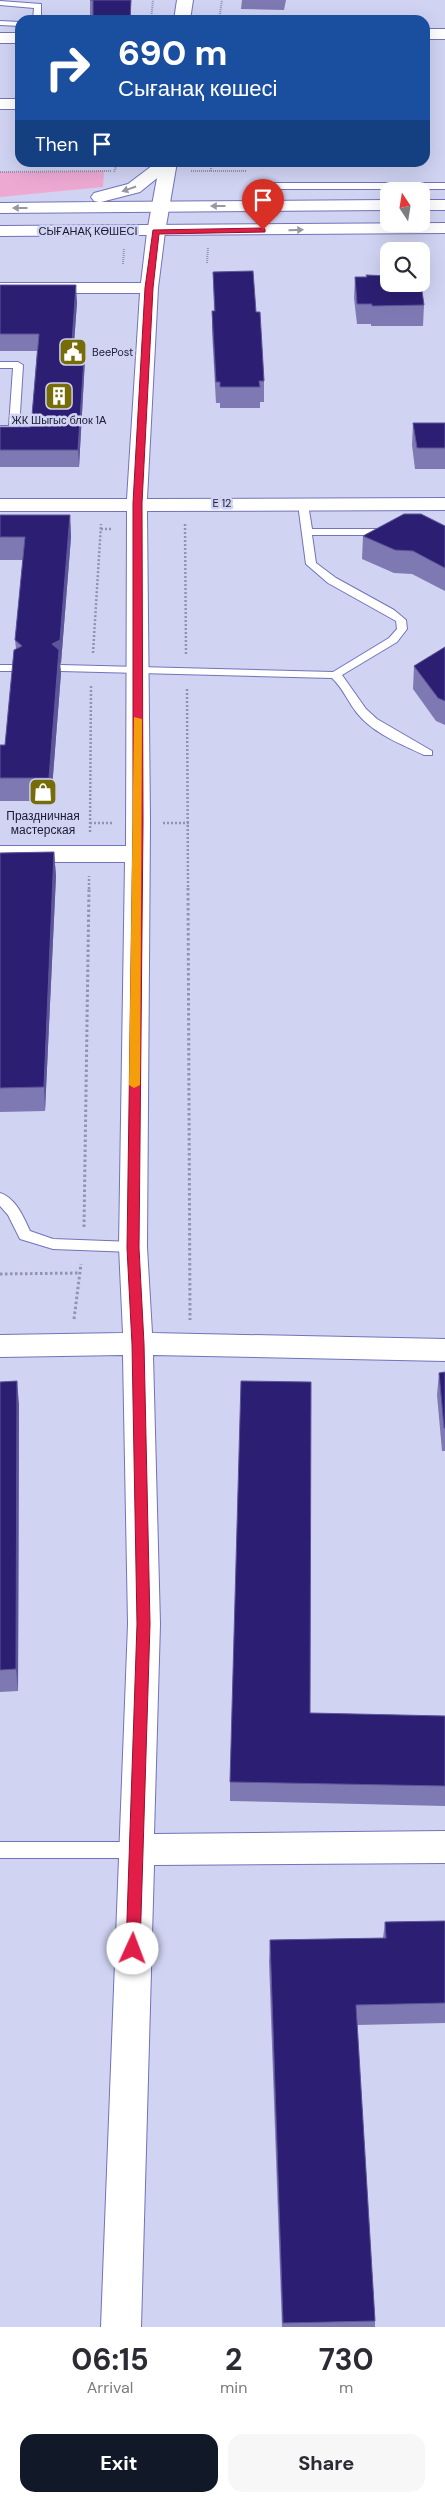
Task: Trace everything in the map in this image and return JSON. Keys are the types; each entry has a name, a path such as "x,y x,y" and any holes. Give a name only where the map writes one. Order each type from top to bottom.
{"street":[{"path":"183,15 185,0"},
{"path":"430,34 445,34"},
{"path":"0,38 15,38"},
{"path":"430,42 445,42"},
{"path":"0,104 15,104"},
{"path":"120,2327 144,1624 138,1344 133,1248 138,503 149,288 166,167"},
{"path":"45,208 93,199 134,188 166,167"},
{"name":"СЫҒАНАҚ КӨШЕСІ","path":"0,208 380,205"},
{"path":"430,205 445,205"},
{"name":"СЫҒАНАҚ КӨШЕСІ","path":"0,231 156,232 445,228"},
{"path":"0,288 149,288"},
{"name":"E 12","path":"0,505 138,503 445,504"},
{"path":"0,854 136,854"},
{"path":"0,1346 138,1344 445,1350"},
{"path":"136,1850 445,1847"}],"lane":[{"path":"0,3 38,6 38,15"},
{"path":"0,23 15,24"},
{"path":"256,186 445,186"},
{"path":"0,365 18,365 14,429 0,429"},
{"path":"303,504 311,564 333,583 391,612 402,620 402,629 393,640 335,675"},
{"path":"308,532 406,532"},
{"path":"0,668 16,668"},
{"path":"61,668 138,668 335,675 344,681 365,716 394,735 428,753"},
{"path":"0,1198 14,1212 25,1235 52,1244 133,1248"},
{"path":"0,1850 136,1850"}],"path":[{"path":"152,15 153,0"},
{"path":"220,15 222,0"},
{"path":"114,171 116,167"},
{"path":"0,172 114,171 166,167 211,171 250,171"},
{"path":"207,263 208,240"},
{"path":"123,264 125,243"},
{"path":"185,503 190,1345"},
{"path":"71,1345 84,1245 92,668 103,504"},
{"path":"0,1274 80,1273"}],"shaded area":[{"path":"104,171 103,187 0,197 0,172"}],"building":[{"path":"93,0 131,0 130,15 93,15"},
{"path":"253,271 256,312 260,312 264,381 259,381 260,387 220,387 220,382 216,382 212,311 215,311 213,272"},
{"path":"366,275 380,276 380,292 422,292 424,305 372,306 372,304 357,304 355,277 367,277"},
{"path":"0,285 76,285 72,342 85,342 78,450 0,450 0,427 31,427 39,334 0,334"},
{"path":"413,423 445,423 445,448 417,448"},
{"path":"404,514 421,514 445,526 445,568 413,551 395,550 363,536"},
{"path":"0,515 70,515 60,640 52,644 59,650 49,778 0,778 0,745 5,745 14,650 22,646 15,640 25,537 0,537"},
{"path":"445,647 445,701 438,698 414,666"},
{"path":"54,852 44,1087 0,1088 0,853"},
{"path":"445,1372 445,1428 444,1428 439,1373"},
{"path":"17,1381 16,1669 0,1670 0,1382"},
{"path":"241,1381 311,1382 310,1713 445,1716 445,1786 230,1782"},
{"path":"445,1921 445,2003 356,2005 375,2321 283,2323 270,1940 386,1938 385,1922"}],"slow traffic":[{"path":"134,1085 138,719"}],"place":[{"name":"BeePost","path":"73,352"},
{"name":"ЖК Шыгыс блок 1А","path":"59,396"},
{"name":"Праздничная мастерская","path":"43,792"}],"route":[{"path":"133,1949 144,1624 138,1344 133,1248 136,854 138,822 138,503 149,288 156,232 263,230"}]}
